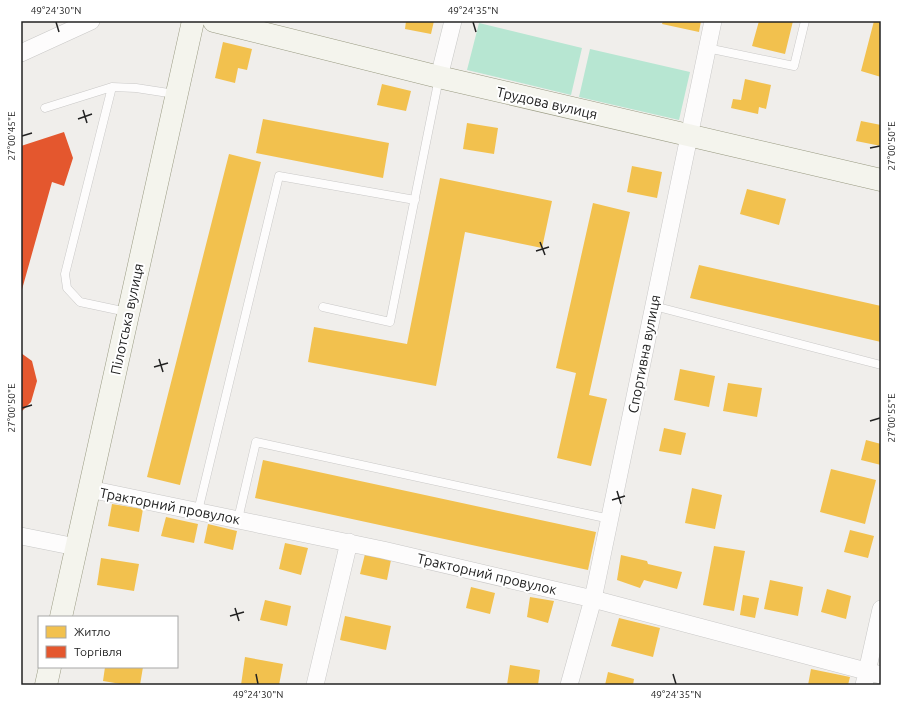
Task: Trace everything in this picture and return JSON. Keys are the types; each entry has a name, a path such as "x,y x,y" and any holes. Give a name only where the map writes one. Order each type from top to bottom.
{"main road":[{"name":"Пілотська вулиця","path":"61,616 193,21"},
{"name":"Трудова вулиця","path":"214,21 439,77 881,180"},
{"path":"46,685 50,668"}],"street":[{"path":"21,53 91,21"},
{"path":"439,77 453,21"},
{"name":"Спортивна вулиця","path":"569,685 593,599 713,21"},
{"name":"Тракторний провулок","path":"89,489 348,542 593,599 871,677"},
{"path":"21,536 76,547"},
{"path":"315,685 348,542"},
{"path":"871,677 881,609"}],"lane":[{"path":"707,48 794,66 805,21"},
{"path":"323,307 390,322 439,77"},
{"path":"45,108 112,87 136,88 176,94"},
{"path":"112,87 65,274 67,288 80,302 128,312"},
{"path":"198,511 280,176 415,200"},
{"path":"654,306 881,365"},
{"path":"238,519 256,442 610,519"}],"green space":[{"path":"479,23 582,48 571,95 467,70"},
{"path":"590,49 690,72 679,120 579,97"}],"building: Житло":[{"path":"406,21 434,21 431,34 405,29"},
{"path":"663,21 701,21 699,32 662,24"},
{"path":"759,21 793,21 785,54 752,46"},
{"path":"874,21 881,21 881,77 861,71"},
{"path":"223,42 252,49 247,70 238,68 235,83 215,78"},
{"path":"745,79 771,85 766,109 759,107 758,114 731,108 733,99 741,100"},
{"path":"382,84 411,91 406,111 377,105"},
{"path":"263,119 389,143 383,178 256,153"},
{"path":"861,121 881,125 881,146 856,141"},
{"path":"467,123 498,128 494,154 463,149"},
{"path":"229,154 261,162 180,485 147,477"},
{"path":"632,166 662,172 657,198 627,192"},
{"path":"440,178 552,201 542,248 465,232 436,386 308,362 314,327 407,344"},
{"path":"747,189 786,199 779,225 740,214"},
{"path":"593,203 630,212 589,395 607,399 591,466 557,458 576,373 556,368"},
{"path":"699,265 881,306 881,342 690,298"},
{"path":"680,369 715,376 709,407 674,400"},
{"path":"728,383 762,388 757,417 723,411"},
{"path":"664,428 686,433 681,455 659,451"},
{"path":"866,440 881,444 881,465 861,460"},
{"path":"263,460 596,532 588,570 255,498"},
{"path":"831,469 876,480 865,524 820,512"},
{"path":"692,488 722,495 715,529 685,523"},
{"path":"112,504 143,509 139,532 108,526"},
{"path":"166,517 198,524 194,543 161,536"},
{"path":"208,524 237,531 233,550 204,543"},
{"path":"850,530 874,536 868,558 844,552"},
{"path":"285,543 308,548 301,575 279,569"},
{"path":"714,546 745,551 734,611 703,605"},
{"path":"365,554 391,560 387,580 360,574"},
{"path":"621,555 647,561 648,564 682,572 677,589 644,580 640,588 617,580"},
{"path":"101,558 139,564 134,591 97,585"},
{"path":"770,580 803,587 798,616 764,609"},
{"path":"471,587 495,593 490,614 466,608"},
{"path":"827,589 851,596 846,619 821,612"},
{"path":"743,595 759,598 755,618 740,615"},
{"path":"530,597 554,601 548,623 527,617"},
{"path":"265,600 291,606 287,626 260,620"},
{"path":"345,616 391,626 386,650 340,640"},
{"path":"619,618 660,628 653,657 611,646"},
{"path":"245,657 283,664 279,685 241,685"},
{"path":"510,665 540,670 538,685 507,685"},
{"path":"105,668 143,668 140,685 127,685 103,681"},
{"path":"811,669 850,677 848,685 808,685"},
{"path":"608,672 634,679 633,685 605,685"}],"building: Торгівля":[{"path":"64,132 73,158 64,186 52,182 21,293 21,146"},
{"path":"21,353 32,361 37,381 31,402 21,412"}]}
